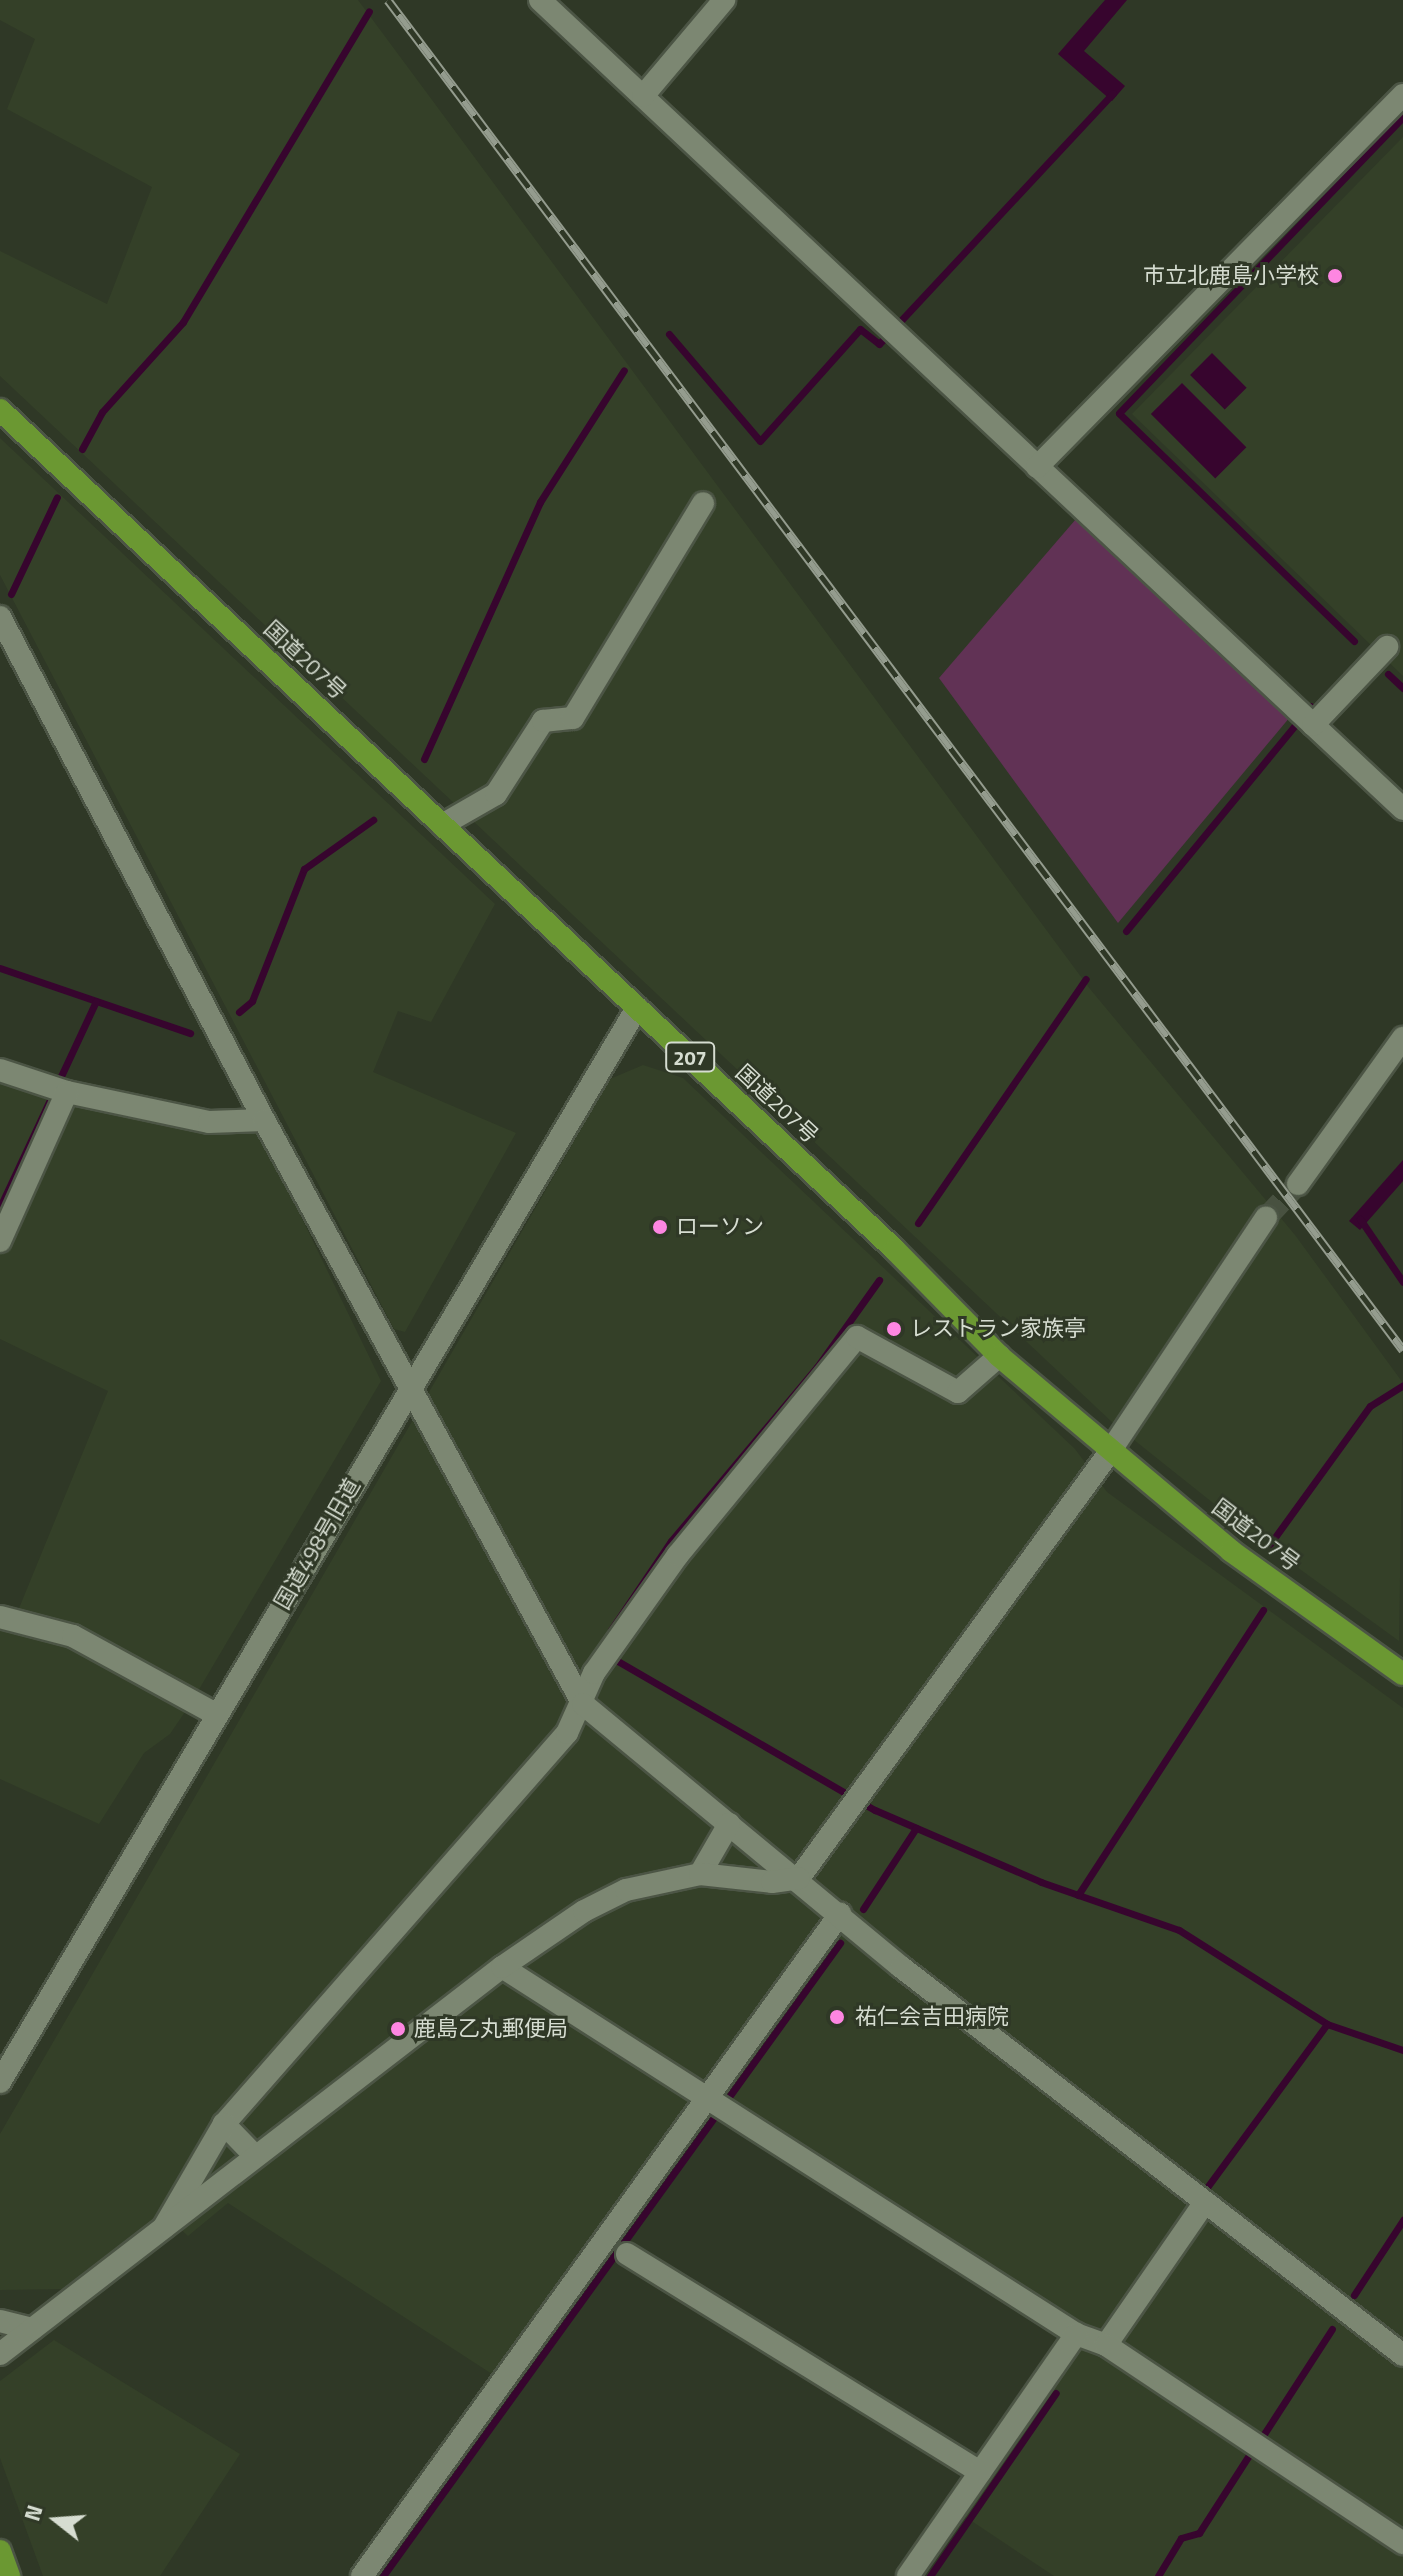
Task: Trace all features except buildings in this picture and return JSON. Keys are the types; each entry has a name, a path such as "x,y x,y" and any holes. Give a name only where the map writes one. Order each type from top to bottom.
{"highway":[{"name":"国道207号","path":"0,410 895,1250 999,1356 1109,1453 1231,1551 1403,1674"},
{"path":"0,2551 9,2576"}],"street":[{"path":"540,0 1403,809"},
{"path":"643,96 724,0"},
{"path":"1037,467 1403,95"},
{"path":"442,825 496,794 543,721 573,718 703,503"},
{"path":"0,617 264,1120 583,1704 840,1914 1403,2355"},
{"path":"1306,717 1387,647"},
{"name":"国道498号旧道","path":"0,2082 410,1386 637,1008"},
{"path":"1298,1184 1403,1038"},
{"path":"0,1070 67,1092 209,1122 264,1120"},
{"path":"0,1241 67,1092"},
{"path":"0,2354 255,2156 336,2099 502,1967 584,1911 626,1890 700,1874 772,1882 799,1878 1109,1453 1266,1218"},
{"path":"164,2227 224,2124 567,1733 607,1656 678,1555 857,1337 958,1392 999,1356"},
{"path":"0,1617 73,1636 217,1715"},
{"path":"700,1874 729,1824"},
{"path":"362,2576 840,1914"},
{"path":"502,1967 1076,2334 1106,2345 1403,2543"},
{"path":"224,2124 255,2156"},
{"path":"1106,2345 1205,2202"},
{"path":"627,2254 980,2472"},
{"path":"0,2321 32,2329"},
{"path":"908,2576 1076,2334"}],"shaded area":[{"path":"0,0 358,0 1090,989 1295,1235 1403,1383 1399,1641 1257,1538 1114,1424 0,376 0,251 107,304 152,187 7,109 35,39 0,20"},
{"path":"1105,0 1127,0 1084,51 1125,86 1112,101 1058,54"},
{"name":"市立北鹿島小学校","path":"1403,137 1403,676 1132,414"},
{"path":"1212,353 1247,388 1225,410 1190,375"},
{"path":"1182,383 1246,447 1215,478 1151,414"},
{"path":"0,438 495,904 431,1022 398,1011 373,1072 516,1133 405,1332 394,1329 0,575"},
{"path":"1076,519 1290,717 1118,923 939,678"},
{"path":"643,1065 683,1078 1075,1449 1107,1492 1403,1708 1403,2576 1054,2576 949,2506 1079,2326 718,2098 509,2385 228,2203 188,2236 162,2212 62,2289 0,2290 0,2134 610,1079"},
{"path":"0,1082 55,1102 205,1133 259,1130 381,1381 191,1703 170,1734 144,1753 99,1824 0,1779 0,1620 13,1623 108,1391 0,1339"},
{"path":"1403,1160 1403,1181 1360,1230 1349,1221"},
{"path":"54,2340 240,2454 160,2576 43,2576 0,2458 0,2381"}],"waterway":[{"path":"82,449 102,412 183,322 369,11"},
{"path":"669,334 760,441 860,329 879,344 1113,93"},
{"path":"1354,641 1119,413 1403,117"},
{"path":"424,759 540,502 624,370"},
{"path":"11,594 57,497"},
{"path":"1388,674 1403,688"},
{"path":"1126,931 1311,706"},
{"path":"239,1012 252,1001 304,869 373,820"},
{"path":"0,968 190,1033"},
{"path":"918,1223 1086,979"},
{"path":"0,1207 96,1001"},
{"path":"1360,1219 1403,1282"},
{"path":"611,1630 671,1541 817,1367 879,1280"},
{"path":"1270,1544 1370,1406 1403,1385"},
{"path":"1078,1895 1263,1610"},
{"path":"609,1656 875,1810 1041,1882 1179,1930 1327,2024 1403,2050"},
{"path":"863,1909 916,1828"},
{"path":"383,2576 840,1943"},
{"path":"1208,2186 1327,2024"},
{"path":"1354,2295 1403,2220"},
{"path":"1264,2434 1332,2329"},
{"path":"930,2576 1056,2393"},
{"path":"1158,2576 1181,2538 1199,2533 1249,2455"}],"tunnel":[{"path":"1266,1218 1298,1184"}],"railway":[{"path":"388,0 1403,1350"}],"place":[{"name":"市立北鹿島小学校","path":"1335,276"},
{"name":"ローソン","path":"660,1227"},
{"name":"レストラン家族亭","path":"894,1329"},
{"name":"祐仁会吉田病院","path":"837,2017"},
{"name":"鹿島乙丸郵便局","path":"398,2029"}]}
